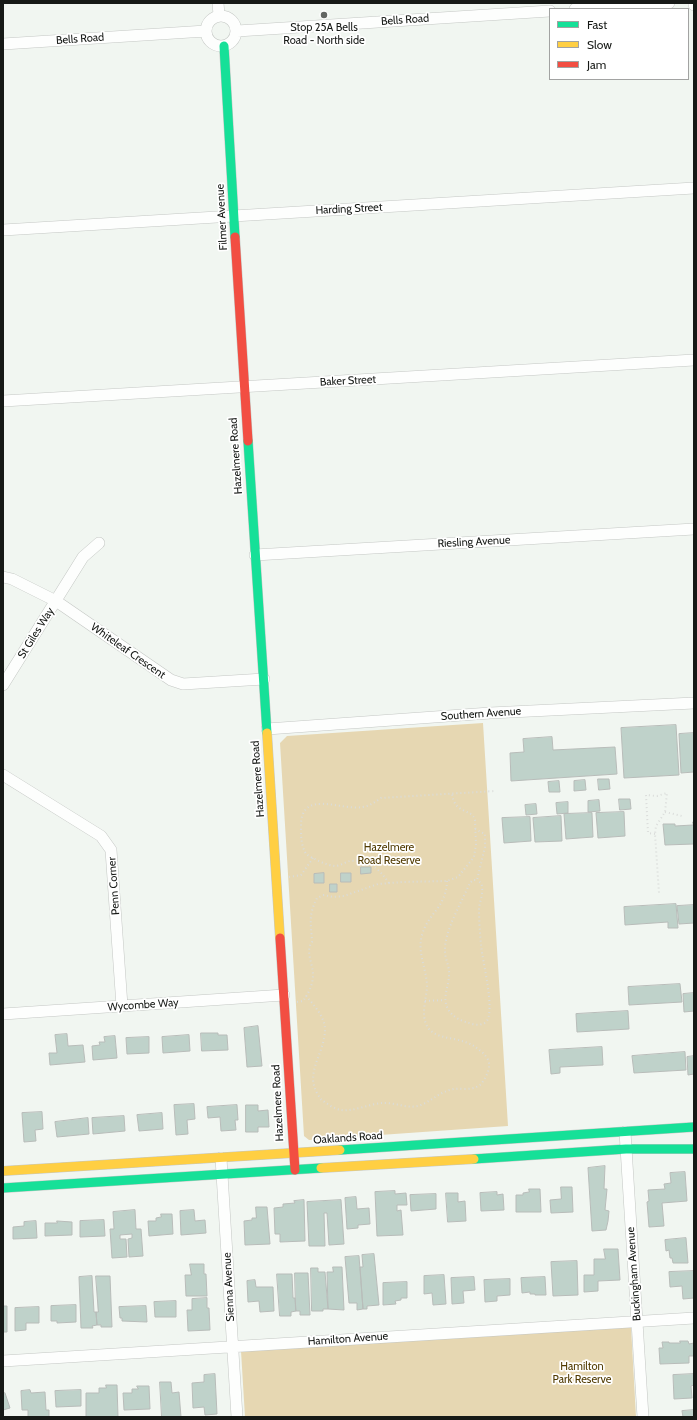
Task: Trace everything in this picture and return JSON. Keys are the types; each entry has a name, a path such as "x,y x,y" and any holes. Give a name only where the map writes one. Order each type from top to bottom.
{"main road":[{"name":"Filmer Avenue","path":"224,46 244,387"},
{"name":"Hazelmere Road","path":"244,387 295,1170"},
{"name":"Oaklands Road","path":"3,1171 694,1127"},
{"path":"3,1188 626,1149 694,1149"}],"street":[{"path":"218,3 219,15"},
{"path":"591,8 669,3"},
{"name":"Bells Road","path":"237,30 549,11"},
{"path":"219,15 229,17 236,25 237,30 232,42 224,46 218,46 209,41 206,31 206,26 211,19 219,15"},
{"name":"Bells Road","path":"3,44 206,31"},
{"name":"Harding Street","path":"3,230 694,188"},
{"name":"Baker Street","path":"3,401 694,360"},
{"name":"Riesling Avenue","path":"255,555 694,529"},
{"name":"St Giles Way","path":"3,685 82,557 99,543"},
{"name":"Whiteleaf Crescent","path":"3,577 12,579 56,601 171,680 183,684 264,679"},
{"name":"Southern Avenue","path":"267,729 490,713 694,703"},
{"name":"Penn Corner","path":"3,775 101,836 111,850 122,1006"},
{"name":"Wycombe Way","path":"3,1014 122,1006 284,999"},
{"name":"Buckingham Avenue","path":"625,1132 643,1417"},
{"name":"Sienna Avenue","path":"221,1158 237,1417"},
{"name":"Hamilton Avenue","path":"3,1361 694,1318"}],"path":[{"path":"389,882 373,865 362,861 350,862 335,866 306,854 303,849 301,822 304,811 314,805 326,803 362,807 374,803 381,798 495,791"},
{"path":"284,999 303,1001 310,990 313,977 309,953 309,946 312,942 310,916 317,898 324,895 332,897 344,896 378,884 389,882 447,881 458,877 474,857 476,844 475,829 474,817 458,808 452,800 452,793"},
{"path":"655,834 648,833 646,795 657,796 667,793 665,812 656,826 655,834 659,893"},
{"path":"665,812 682,816"},
{"path":"475,829 484,834 485,844 477,880"},
{"path":"276,878 301,875 313,858"},
{"path":"473,880 477,880 481,883 483,888 479,910 481,946 490,1004 488,1019 485,1023 476,1024 453,1017 448,1011 445,1000 450,976 445,953 446,937 470,883 473,880"},
{"path":"306,996 322,1018 325,1028 324,1041 315,1066 313,1077 314,1088 322,1100 341,1110 385,1103 414,1106 421,1105 446,1091 455,1089 471,1089 480,1085 487,1075 490,1065 486,1056 475,1047 465,1042 436,1034 429,1029 424,1015 427,986 420,948 422,934 447,892 447,881"},
{"path":"425,1001 445,1000"}],"green space":[{"name":"Hazelmere Road Reserve","path":"483,723 508,1126 309,1140 304,1136 280,743 287,736"},
{"name":"Hamilton Park Reserve","path":"631,1327 636,1417 245,1417 241,1351"}],"building":[{"path":"676,725 679,775 624,778 621,728"},
{"path":"694,733 694,772 681,773 679,734"},
{"path":"552,737 553,750 615,747 617,774 511,781 510,753 524,752 523,739"},
{"path":"598,779 609,779 610,789 599,790"},
{"path":"585,780 586,790 574,791 574,781"},
{"path":"559,781 560,792 549,792 548,782"},
{"path":"619,799 630,799 631,809 620,810"},
{"path":"599,800 600,811 588,812 588,801"},
{"path":"568,802 568,813 557,814 556,803"},
{"path":"536,804 537,814 526,815 525,805"},
{"path":"624,812 625,836 598,838 596,813"},
{"path":"592,813 593,837 566,839 564,814"},
{"path":"561,816 562,841 535,842 533,818"},
{"path":"530,817 531,841 504,843 502,818"},
{"path":"693,822 694,844 665,845 663,824 675,824 675,826 693,825"},
{"path":"361,867 371,867 371,873 361,874"},
{"path":"324,873 324,883 314,883 314,874"},
{"path":"341,873 351,873 351,882 341,882"},
{"path":"330,884 337,884 337,892 330,892"},
{"path":"676,904 678,928 668,928 668,922 625,925 624,907"},
{"path":"694,905 694,923 679,924 677,906"},
{"path":"680,984 682,1002 629,1005 628,987"},
{"path":"694,993 694,1011 684,1012 683,994"},
{"path":"628,1011 629,1029 577,1032 576,1014"},
{"path":"258,1026 262,1066 247,1067 244,1028"},
{"path":"201,1033 218,1033 218,1035 227,1035 228,1050 202,1051"},
{"path":"67,1034 68,1046 83,1045 85,1062 50,1065 49,1053 57,1053 55,1035"},
{"path":"189,1035 190,1051 163,1053 162,1037"},
{"path":"115,1036 117,1058 93,1060 92,1046 100,1045 99,1042 105,1042 104,1037"},
{"path":"149,1037 149,1053 127,1054 126,1038"},
{"path":"602,1047 603,1065 560,1067 560,1073 551,1074 549,1050"},
{"path":"685,1052 686,1070 634,1073 632,1056"},
{"path":"694,1056 694,1074 688,1075 687,1057"},
{"path":"194,1104 195,1119 187,1120 188,1134 176,1135 174,1105"},
{"path":"237,1105 238,1120 235,1120 236,1130 221,1131 220,1117 208,1118 207,1107"},
{"path":"246,1105 258,1105 258,1111 268,1110 269,1127 258,1127 258,1132 246,1132"},
{"path":"42,1112 43,1129 35,1130 36,1141 24,1142 22,1113"},
{"path":"162,1113 163,1129 139,1131 137,1115"},
{"path":"124,1116 125,1131 93,1134 92,1118"},
{"path":"88,1118 89,1134 57,1137 55,1122"},
{"path":"605,1166 604,1189 607,1189 605,1210 609,1211 608,1221 606,1230 592,1231 588,1168"},
{"path":"685,1172 687,1201 662,1203 664,1226 649,1227 647,1202 649,1201 648,1190 665,1189 664,1184 671,1183 670,1173"},
{"path":"561,1187 572,1187 573,1212 551,1213 550,1200 561,1199"},
{"path":"529,1189 540,1189 541,1212 516,1212 516,1195 523,1195 523,1193 529,1192"},
{"path":"395,1191 395,1194 406,1193 407,1205 397,1205 397,1211 401,1210 403,1235 377,1236 375,1192"},
{"path":"497,1192 497,1195 503,1194 504,1210 481,1211 480,1193"},
{"path":"446,1193 458,1193 458,1202 465,1201 466,1221 448,1222"},
{"path":"436,1194 436,1209 411,1211 410,1195"},
{"path":"356,1197 357,1209 369,1208 370,1224 358,1225 358,1228 347,1229 345,1198"},
{"path":"304,1200 305,1241 280,1242 280,1234 275,1234 274,1208 283,1207 283,1204 295,1203 294,1201"},
{"path":"341,1200 344,1244 329,1245 327,1213 324,1213 325,1246 309,1246 307,1202"},
{"path":"256,1207 267,1207 270,1244 245,1245 244,1221 256,1218"},
{"path":"135,1210 136,1229 141,1229 143,1256 129,1257 128,1239 132,1238 132,1234 120,1235 120,1239 126,1239 127,1257 112,1258 110,1229 114,1229 113,1212"},
{"path":"194,1210 195,1221 205,1220 206,1233 181,1235 180,1211"},
{"path":"161,1214 172,1214 173,1234 149,1236 148,1221 156,1221 156,1218 161,1217"},
{"path":"104,1220 105,1236 80,1237 80,1221"},
{"path":"36,1221 37,1238 13,1239 13,1227 24,1226 24,1222"},
{"path":"57,1221 72,1222 72,1235 45,1236 45,1223 57,1223"},
{"path":"686,1238 688,1263 673,1263 672,1258 670,1258 669,1250 666,1251 665,1240"},
{"path":"604,1249 618,1249 620,1280 598,1281 598,1291 584,1292 584,1275 594,1275 594,1259 605,1259"},
{"path":"374,1254 379,1305 367,1306 367,1309 363,1309 360,1267 363,1267 362,1255"},
{"path":"359,1256 363,1309 357,1310 357,1303 349,1303 345,1257"},
{"path":"577,1261 578,1295 553,1296 551,1262"},
{"path":"190,1264 204,1264 207,1296 186,1296 185,1275 191,1275"},
{"path":"333,1267 342,1267 344,1310 328,1309 327,1272 333,1272"},
{"path":"311,1268 318,1268 318,1272 325,1272 328,1309 323,1309 323,1311 312,1311"},
{"path":"694,1271 694,1298 683,1299 682,1286 670,1287 669,1272"},
{"path":"295,1273 308,1273 310,1315 300,1315 300,1311 296,1311"},
{"path":"277,1274 292,1274 293,1298 295,1298 296,1311 291,1312 291,1316 280,1316"},
{"path":"444,1275 446,1304 433,1305 432,1293 424,1294 424,1276"},
{"path":"92,1276 94,1312 96,1312 97,1325 92,1326 93,1328 81,1328 79,1277"},
{"path":"96,1276 110,1276 112,1327 101,1327 101,1325 97,1325 96,1312 98,1312"},
{"path":"474,1277 475,1290 463,1291 464,1303 452,1304 451,1278"},
{"path":"545,1277 546,1295 535,1295 530,1294 530,1292 522,1293 521,1278"},
{"path":"510,1279 510,1295 497,1296 497,1301 485,1302 484,1280"},
{"path":"255,1280 256,1287 273,1287 274,1311 260,1312 259,1301 248,1302 247,1281"},
{"path":"407,1282 407,1298 401,1298 401,1300 395,1301 396,1304 383,1305 383,1283"},
{"path":"207,1298 210,1330 188,1331 187,1310 192,1310 192,1299"},
{"path":"176,1301 176,1317 155,1317 154,1302"},
{"path":"76,1305 76,1322 57,1323 57,1321 51,1321 51,1306"},
{"path":"3,1306 7,1306 7,1332 3,1332"},
{"path":"146,1306 147,1322 122,1321 122,1318 120,1318 119,1307"},
{"path":"39,1307 39,1323 26,1323 26,1330 15,1331 15,1308"},
{"path":"680,1341 688,1341 689,1344 694,1343 694,1356 689,1356 689,1363 660,1364 659,1348 663,1348 662,1342 680,1343"},
{"path":"215,1374 217,1414 205,1415 204,1407 193,1408 192,1383 204,1382 204,1375"},
{"path":"694,1374 694,1385 691,1386 692,1398 674,1399 673,1375"},
{"path":"160,1382 171,1382 172,1393 179,1392 181,1417 162,1417"},
{"path":"106,1385 117,1385 118,1417 86,1417 86,1393 99,1393 99,1388 106,1388"},
{"path":"137,1386 149,1386 150,1409 124,1410 123,1393 132,1393 132,1389 138,1389"},
{"path":"30,1390 31,1393 45,1392 46,1410 49,1410 49,1417 28,1417 28,1410 22,1410 21,1391"},
{"path":"81,1390 81,1406 56,1407 55,1391"},
{"path":"5,1393 10,1408 3,1410 3,1394"},
{"path":"694,1410 694,1417 683,1417 682,1411"}],"traffic: fast":[{"path":"224,46 235,237"},
{"path":"248,441 267,733"},
{"path":"340,1150 694,1127"},
{"path":"474,1159 626,1149 694,1149"},
{"path":"3,1188 321,1168"}],"traffic: slow":[{"path":"267,733 280,938"},
{"path":"3,1171 340,1150"},
{"path":"321,1168 474,1159"}],"traffic: jam":[{"path":"235,237 248,441"},
{"path":"280,938 295,1170"}],"place":[{"name":"Stop 25A Bells Road - North side","path":"324,15"}]}
